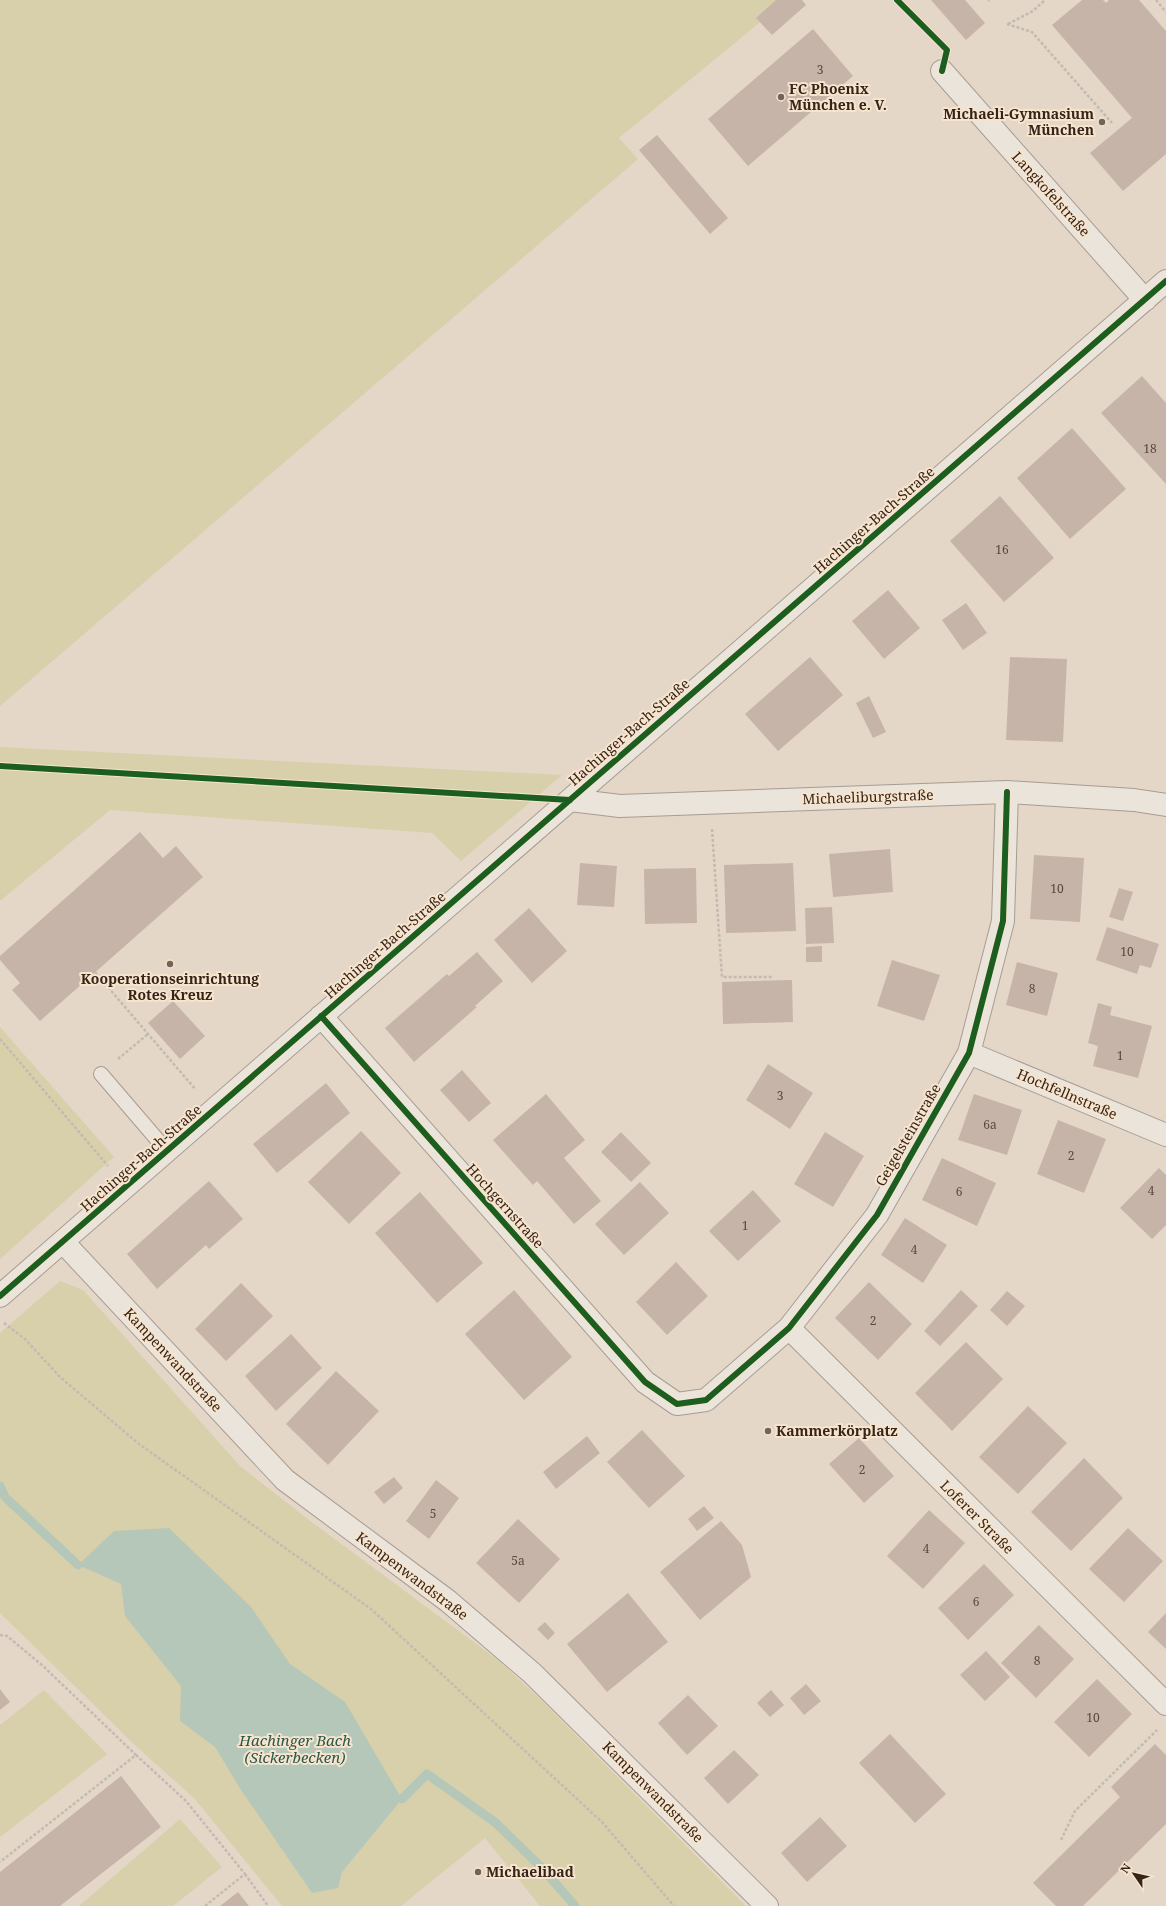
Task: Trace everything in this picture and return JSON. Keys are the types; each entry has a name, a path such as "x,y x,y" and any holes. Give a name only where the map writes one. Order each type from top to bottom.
{"street":[{"name":"Langkofelstraße","path":"942,71 1145,300"},
{"name":"Hachinger-Bach-Straße","path":"0,1296 1166,281"},
{"name":"Michaeliburgstraße","path":"570,800 620,806 1007,792 1134,800 1166,804"},
{"name":"Geigelsteinstraße","path":"677,1404 706,1400 789,1328 877,1215 969,1053 1003,921 1007,792"},
{"name":"Hochgernstraße","path":"321,1016 645,1382 677,1404"},
{"name":"Hochfellnstraße","path":"969,1053 1166,1135"},
{"name":"Kampenwandstraße","path":"63,1242 284,1480 448,1601 532,1673 767,1906"},
{"name":"Loferer Straße","path":"789,1328 840,1381 1166,1704"}],"lane":[{"path":"101,1074 167,1151"}],"path":[{"path":"1045,0 1032,11 1007,24 1032,32 1112,123"},
{"path":"1156,0 1166,12"},
{"path":"711,802 722,977 773,977"},
{"path":"95,972 213,1110"},
{"path":"101,1074 148,1034"},
{"path":"0,1039 110,1168"},
{"path":"0,1320 25,1339 60,1377 139,1444 371,1610 602,1822 674,1906"},
{"path":"0,1635 7,1636 43,1666 186,1801 245,1874 268,1906"},
{"path":"1061,1840 1075,1811 1159,1727"},
{"path":"0,1862 136,1755"},
{"path":"205,1906 245,1874"}],"shaded area":[{"path":"0,0 787,0 619,138 638,159 0,706"},
{"path":"0,747 562,775 461,861 432,833 110,810 0,901"},
{"path":"0,1027 114,1157 0,1259"},
{"path":"60,1281 83,1290 240,1466 309,1520 498,1660 540,1699 746,1906 540,1906 485,1838 401,1906 282,1906 194,1798 139,1749 0,1613 0,1333"},
{"path":"44,1690 107,1754 0,1837 0,1725"},
{"path":"180,1819 222,1867 173,1906 79,1906"}],"water":[{"name":"Hachinger Bach (Sickerbecken)","path":"169,1528 251,1607 290,1664 345,1702 402,1799 342,1872 338,1888 312,1893 241,1790 215,1747 180,1721 181,1686 125,1616 121,1584 78,1565 114,1531"}],"building":[{"path":"776,0 802,0 806,5 772,35 756,18"},
{"path":"931,0 965,0 985,23 966,40"},
{"path":"1082,0 1103,0 1106,3 1109,0 1139,0 1166,31 1166,154 1123,191 1090,153 1132,118 1052,25"},
{"name":"FC Phoenix München e. V.","path":"813,29 853,76 748,166 708,119"},
{"path":"657,135 728,218 710,234 639,150"},
{"path":"1142,376 1166,403 1166,484 1101,413"},
{"path":"1072,428 1126,489 1070,539 1017,478"},
{"path":"1000,496 1054,558 1004,602 950,541"},
{"path":"888,590 920,628 884,659 852,621"},
{"path":"966,603 987,633 963,650 942,620"},
{"path":"810,657 843,695 778,751 745,714"},
{"path":"1010,657 1067,659 1063,742 1006,740"},
{"path":"869,696 886,732 873,738 856,703"},
{"path":"140,832 163,858 176,846 203,877 40,1021 12,990 20,983 0,960 0,956"},
{"path":"890,849 893,892 833,897 829,854"},
{"path":"1034,855 1084,858 1080,922 1030,919"},
{"path":"580,863 617,866 614,907 577,905"},
{"path":"793,863 796,931 726,933 724,865"},
{"path":"696,868 697,923 645,924 644,869"},
{"path":"1119,888 1133,892 1123,921 1109,917"},
{"path":"832,907 834,943 806,944 805,908"},
{"path":"529,908 567,951 532,983 494,940"},
{"path":"1107,927 1159,944 1151,968 1140,965 1137,974 1096,960"},
{"path":"822,946 822,962 806,962 806,947"},
{"path":"477,952 503,981 475,1006 477,1007 414,1062 385,1028 447,974 449,976"},
{"path":"892,960 940,975 924,1021 877,1006"},
{"path":"1017,962 1058,973 1047,1016 1006,1005"},
{"path":"792,980 793,1022 723,1024 722,982"},
{"path":"173,1001 205,1036 180,1059 148,1023"},
{"path":"1098,1003 1112,1007 1110,1015 1152,1026 1138,1078 1093,1066 1098,1046 1088,1043"},
{"path":"768,1064 813,1093 790,1129 746,1100"},
{"path":"462,1070 491,1103 469,1122 440,1090"},
{"path":"326,1083 350,1113 277,1173 253,1144"},
{"path":"546,1094 585,1140 564,1158 601,1201 574,1224 537,1181 533,1185 493,1140"},
{"path":"974,1094 1022,1110 1007,1155 958,1140"},
{"path":"1058,1120 1106,1139 1084,1193 1037,1174"},
{"path":"361,1131 401,1173 349,1224 308,1182"},
{"path":"621,1132 651,1163 631,1182 601,1152"},
{"path":"825,1132 864,1156 833,1207 794,1184"},
{"path":"942,1158 996,1183 977,1226 922,1200"},
{"path":"1159,1168 1166,1175 1166,1225 1152,1239 1120,1208"},
{"path":"209,1181 243,1219 209,1249 206,1245 157,1289 127,1254"},
{"path":"640,1182 669,1213 624,1255 595,1224"},
{"path":"753,1190 781,1221 738,1261 709,1231"},
{"path":"420,1192 483,1263 437,1303 375,1233"},
{"path":"905,1218 947,1245 923,1283 881,1255"},
{"path":"676,1262 708,1296 667,1335 636,1302"},
{"path":"869,1282 912,1324 878,1360 835,1318"},
{"path":"241,1283 273,1316 226,1361 195,1329"},
{"path":"514,1290 572,1357 524,1400 465,1334"},
{"path":"961,1290 978,1306 940,1346 924,1331"},
{"path":"1007,1291 1025,1306 1007,1326 990,1310"},
{"path":"291,1334 322,1368 276,1411 245,1376"},
{"path":"966,1342 1003,1379 952,1431 915,1393"},
{"path":"336,1371 379,1411 328,1465 286,1424"},
{"path":"1028,1406 1067,1443 1018,1494 979,1457"},
{"path":"642,1430 685,1476 649,1508 607,1462"},
{"path":"587,1436 600,1453 556,1489 543,1472"},
{"path":"859,1438 894,1476 864,1503 829,1464"},
{"path":"1084,1458 1123,1498 1071,1551 1031,1512"},
{"path":"394,1477 403,1488 384,1504 374,1492"},
{"path":"436,1480 459,1498 429,1539 406,1521"},
{"path":"704,1506 714,1518 697,1531 688,1519"},
{"path":"929,1510 965,1543 923,1589 887,1556"},
{"path":"518,1519 560,1559 519,1603 476,1563"},
{"path":"721,1521 742,1545 751,1577 700,1620 660,1572"},
{"path":"1128,1528 1163,1561 1124,1602 1089,1569"},
{"path":"984,1564 1014,1595 968,1640 938,1608"},
{"path":"628,1593 668,1642 607,1692 567,1644"},
{"path":"1166,1613 1166,1649 1148,1632"},
{"path":"545,1622 555,1633 548,1640 537,1629"},
{"path":"1039,1625 1074,1659 1036,1698 1001,1663"},
{"path":"986,1651 1010,1677 985,1701 960,1675"},
{"path":"1097,1679 1132,1714 1089,1757 1054,1722"},
{"path":"806,1684 821,1701 804,1715 790,1698"},
{"path":"0,1689 10,1702 0,1710"},
{"path":"771,1690 784,1705 770,1717 757,1703"},
{"path":"688,1695 718,1726 687,1755 658,1723"},
{"path":"890,1734 946,1794 915,1823 859,1763"},
{"path":"1155,1744 1166,1755 1166,1824 1083,1906 1056,1906 1033,1883 1120,1797 1111,1787"},
{"path":"734,1750 759,1775 728,1804 704,1778"},
{"path":"121,1776 161,1827 60,1906 0,1906 0,1872"},
{"path":"820,1817 847,1846 807,1882 781,1853"},
{"path":"238,1892 249,1906 220,1906"}],"waterway":[{"path":"0,1486 5,1497 78,1565"},
{"path":"402,1799 427,1774 496,1823 542,1868 575,1906"}],"cycle path":[{"path":"897,0 947,50 942,71"},
{"path":"0,1296 1166,281"},
{"path":"0,766 570,800"},
{"path":"321,1016 645,1382 677,1404 706,1400 789,1328 877,1215 969,1053 1003,921 1007,792"}],"place":[{"name":"FC Phoenix München e. V.","path":"781,97"},
{"name":"Michaeli-Gymnasium München","path":"1102,122"},
{"name":"Kooperationseinrichtung Rotes Kreuz","path":"170,964"},
{"name":"Kammerkörplatz","path":"768,1431"},
{"name":"Michaelibad","path":"478,1872"}]}
